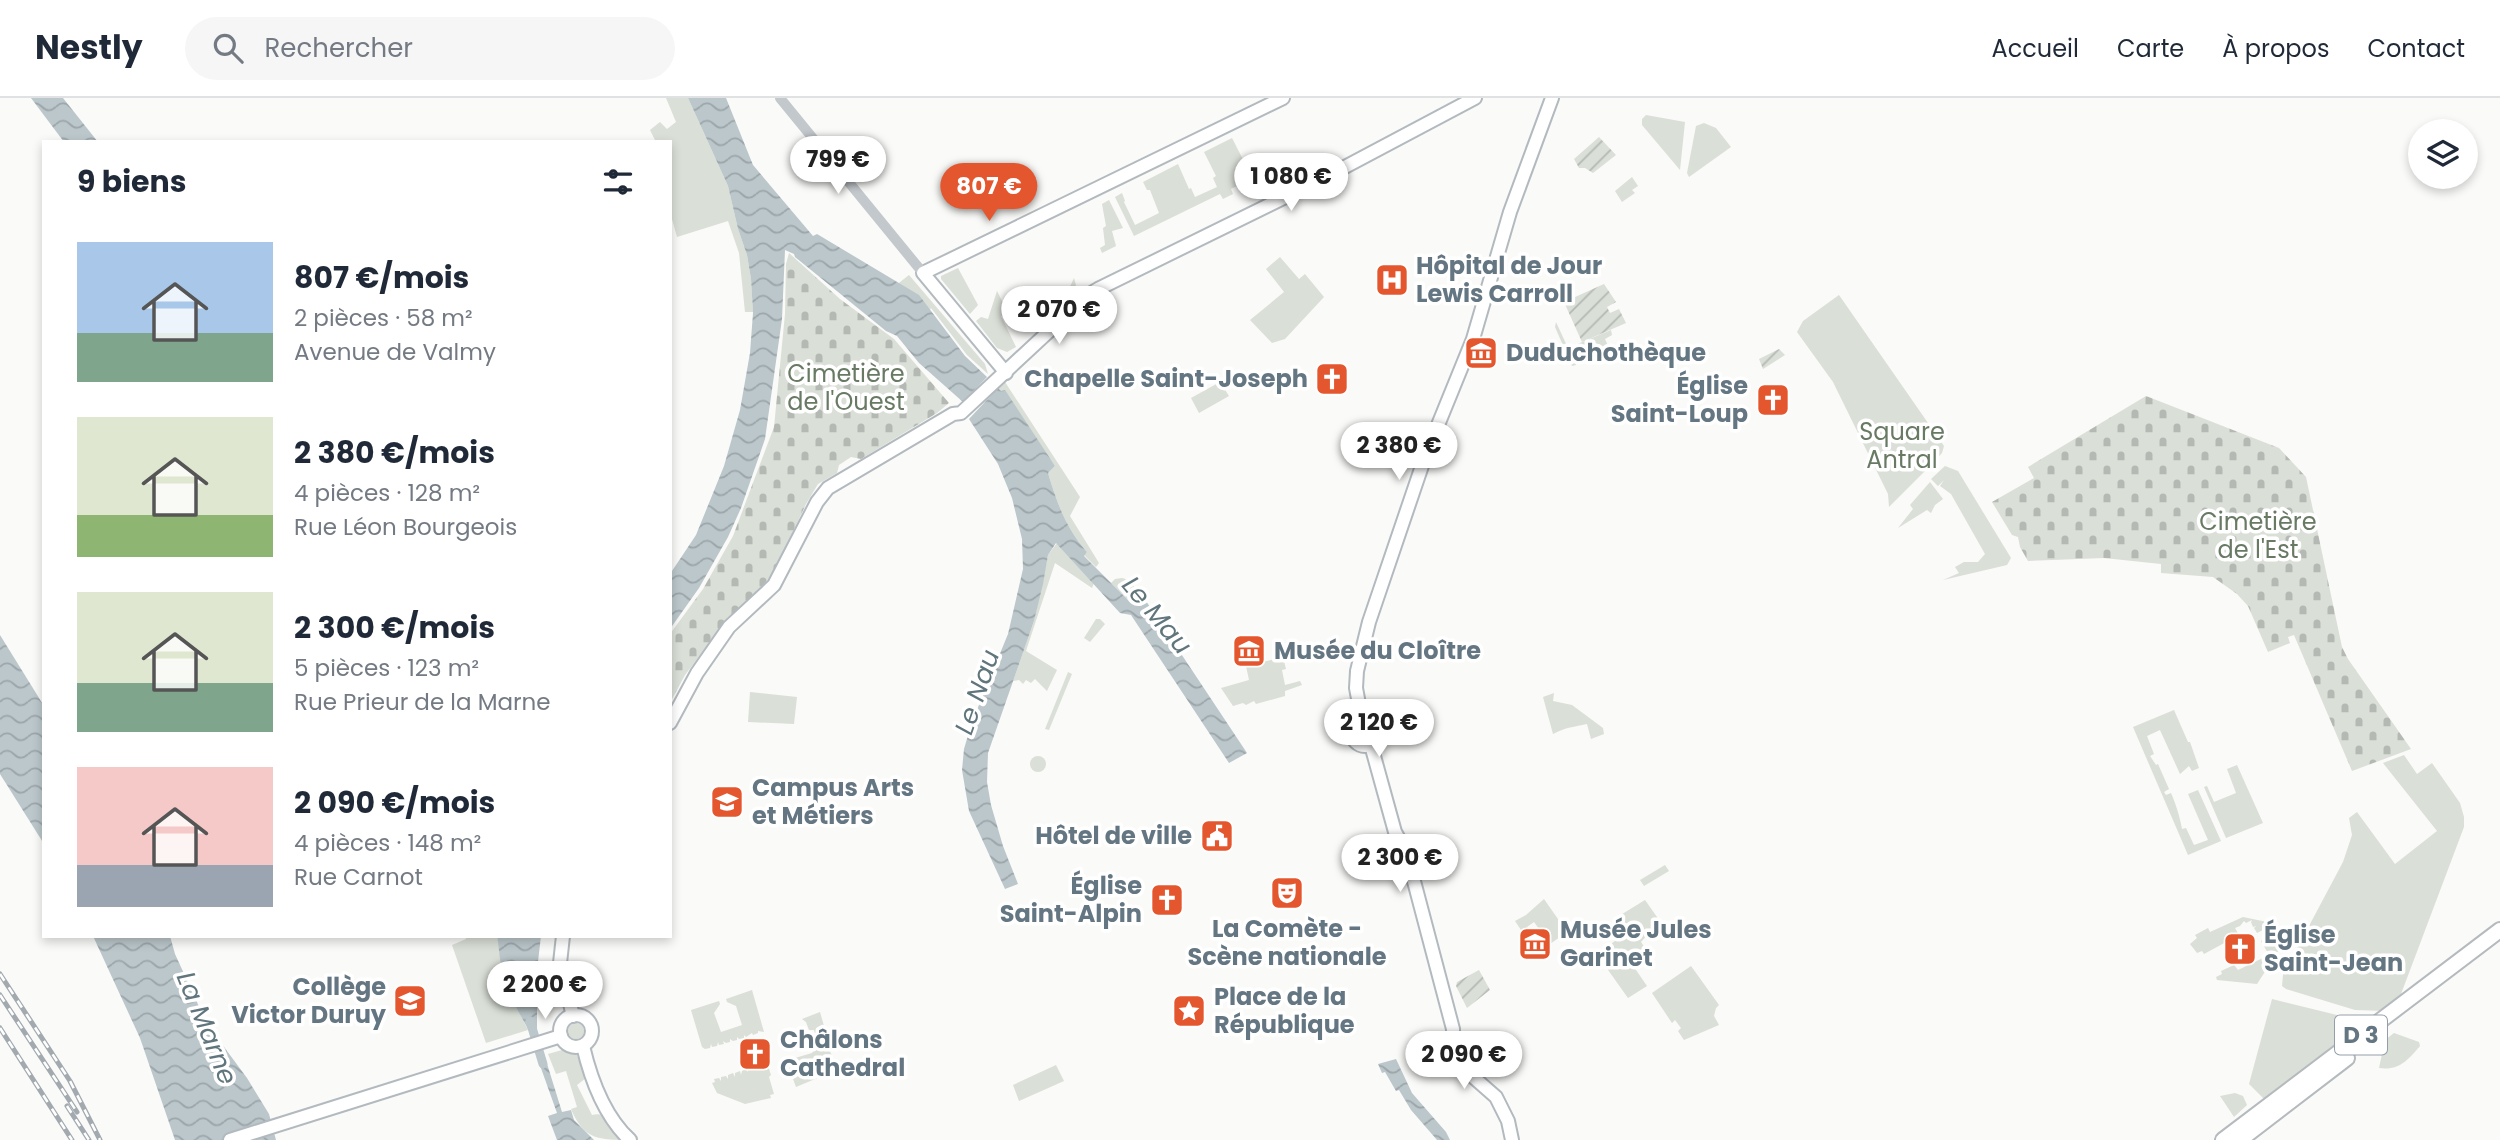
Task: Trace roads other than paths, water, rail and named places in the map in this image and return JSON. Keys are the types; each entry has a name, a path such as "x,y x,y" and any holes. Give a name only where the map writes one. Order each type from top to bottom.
{"main road":[{"path":"1003,376 923,273 1283,98"},
{"path":"672,719 697,673 729,627 774,585 817,502 828,488 953,414 961,412 1088,295 1326,177 1475,98"},
{"path":"1542,98 1544,114"},
{"path":"1362,720 1356,680 1362,647 1425,457 1472,339 1510,212 1552,98"},
{"path":"1362,720 1372,721 1378,729 1378,736 1371,745 1362,746 1353,737 1354,725 1362,720"},
{"path":"1371,745 1395,832 1405,850 1415,885 1453,1029 1452,1050 1463,1068 1496,1097 1508,1121 1512,1140"},
{"name":"D 3","path":"2222,1140 2500,930"},
{"path":"562,938 560,963 573,1016"},
{"name":"D 3","path":"2240,1140 2500,940"},
{"path":"583,1016 592,1027 590,1041 583,1046 569,1046 557,1038 568,1017 583,1016"},
{"path":"230,1140 557,1038"},
{"path":"583,1046 609,1116 630,1140"}],"street":[{"path":"780,98 923,273"}],"water":[{"path":"31,98 63,98 96,140 62,140"},
{"path":"688,98 726,98 753,165 813,236 817,234 919,295 965,356 987,377 963,402 919,363 897,336 886,331 794,254 785,250 782,319 765,439 728,537 699,588 672,626 672,571 696,535 724,466 740,410 750,353 753,313 751,279 728,186"},
{"path":"998,388 1005,390 1055,466 1048,473 1051,484 1068,524 1087,552 1084,556 1131,603 1136,605 1146,601 1247,753 1229,763 1131,615 1120,613 1056,543 1048,555 1034,621 988,753 987,782 991,805 1018,884 1005,889 969,811 962,770 964,749 972,722 1008,634 1023,569 1022,539 1012,498 998,464 969,419"},
{"path":"0,635 42,703 42,841 0,774"},
{"name":"La Marne","path":"94,938 171,938 175,954 207,1024 247,1078 269,1114 276,1140 175,1140 140,1038"},
{"path":"497,938 541,938 537,970 537,1031 530,1033 503,974"},
{"path":"544,1054 562,1112 571,1110 574,1120 594,1140 557,1140 548,1116 557,1113 537,1057"},
{"path":"1396,1059 1412,1093 1450,1140 1437,1140 1411,1110 1399,1090 1396,1091 1385,1072 1382,1073 1378,1064"}],"waterway":[{"path":"530,1021 543,1064"}],"railway":[{"path":"0,974 70,1081 100,1140"},
{"path":"0,995 77,1112"},
{"path":"0,1028 72,1140"},
{"path":"67,1106 89,1140"}],"place":[{"name":"Hôpital de Jour Lewis Carroll","path":"1392,280"},
{"name":"Duduchothèque","path":"1481,353"},
{"name":"Chapelle Saint-Joseph","path":"1332,379"},
{"name":"Église Saint-Loup","path":"1773,400"},
{"name":"Musée du Cloître","path":"1249,651"},
{"name":"Campus Arts et Métiers","path":"727,802"},
{"name":"Hôtel de ville","path":"1217,836"},
{"name":"La Comète - Scène nationale","path":"1287,893"},
{"name":"Église Saint-Alpin","path":"1167,900"},
{"name":"Musée Jules Garinet","path":"1535,944"},
{"name":"Église Saint-Jean","path":"2240,949"},
{"name":"Collège Victor Duruy","path":"410,1001"},
{"name":"Place de la République","path":"1189,1011"},
{"name":"Châlons Cathedral","path":"755,1054"}],"park label":[{"name":"Cimetière de l'Ouest","path":"846,388"},
{"name":"Square Antral","path":"1902,446"},
{"name":"Cimetière de l'Est","path":"2258,536"}],"water label":[{"name":"Le Mau","path":"1157,615"},
{"name":"Le Nau","path":"977,692"}]}
